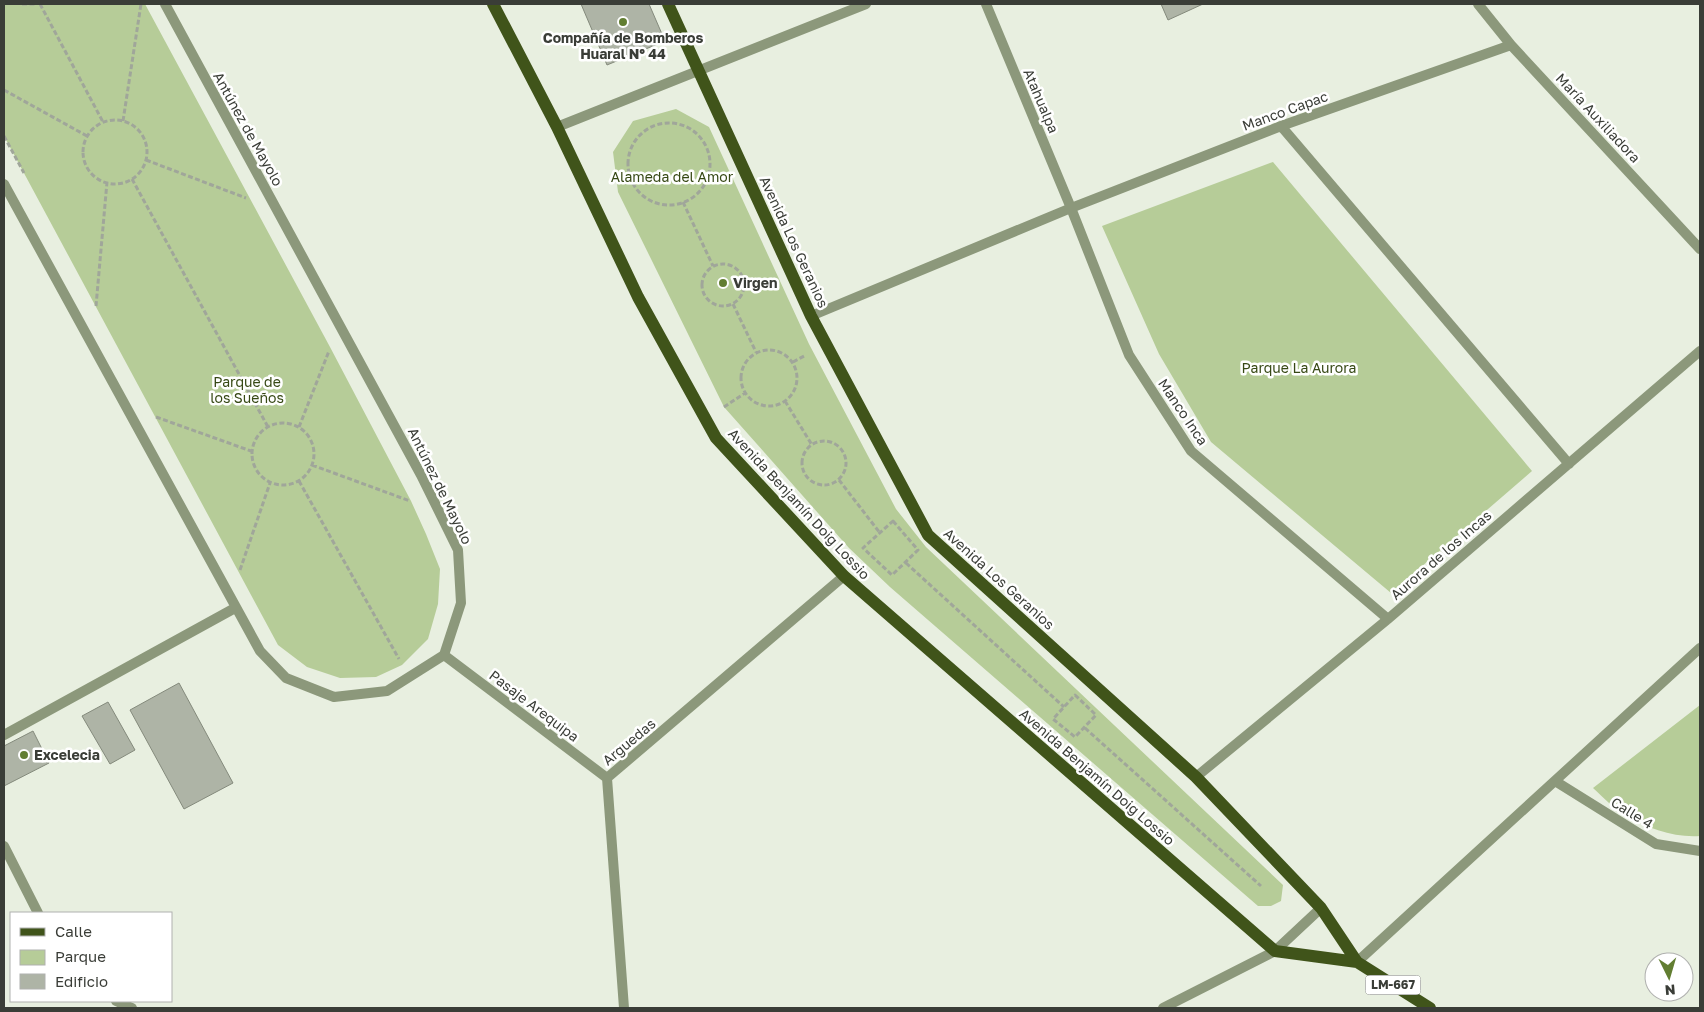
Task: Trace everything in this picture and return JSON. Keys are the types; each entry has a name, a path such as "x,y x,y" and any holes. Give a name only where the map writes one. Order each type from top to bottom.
{"main road":[{"name":"Avenida Benjamín Doig Lossio","path":"493,4 557,127 638,297 716,438 844,576 1274,951"},
{"name":"Avenida Los Geranios","path":"668,4 811,316 928,535 1196,777 1321,908 1357,962 1430,1008"},
{"name":"Avenida Los Geranios","path":"1274,951 1357,962"}],"street":[{"name":"Antúnez de Mayolo","path":"165,4 421,475 458,550 461,603 444,655"},
{"path":"557,127 866,4"},
{"name":"Atahualpa","path":"986,4 1071,208"},
{"name":"María Auxiliadora","path":"1478,4 1511,45 1700,248"},
{"name":"Manco Capac","path":"811,316 1071,208 1281,126 1511,45"},
{"path":"1281,126 1569,464"},
{"path":"4,184 260,651 286,678 334,697 387,690 444,655"},
{"name":"Manco Inca","path":"1071,208 1129,355 1191,452 1388,619"},
{"name":"Aurora de los Incas","path":"1196,777 1388,619 1700,351"},
{"name":"Arguedas","path":"624,1008 607,778 844,576"},
{"path":"4,735 235,608"},
{"path":"1357,962 1700,648"},
{"name":"Pasaje Arequipa","path":"444,655 607,778"},
{"name":"Calle 4","path":"1555,781 1656,844 1700,852"},
{"path":"4,846 37,912"},
{"path":"1163,1008 1274,951 1321,908"},
{"path":"118,1002 132,1008"}],"path":[{"path":"22,4 35,4"},
{"path":"40,4 103,122"},
{"path":"123,121 141,4"},
{"path":"4,90 87,136"},
{"path":"123,121 140,132 147,150 146,160 138,174 132,179 116,184 98,179 85,164 82,155 83,145 87,136 103,122 123,121"},
{"path":"671,123 684,126 703,141 709,152 710,164 703,188 694,197 683,202 670,205 657,203 645,197 636,188 630,176 628,163 631,150 637,139 647,130 659,124 671,123"},
{"path":"4,136 27,178"},
{"path":"146,160 249,199"},
{"path":"132,179 268,427"},
{"path":"96,306 107,182"},
{"path":"683,202 713,266"},
{"path":"720,264 734,266 743,277 744,290 741,297 733,304 715,305 704,296 701,282 708,270 713,266 720,264"},
{"path":"91,297 100,314"},
{"path":"733,304 756,352"},
{"path":"299,427 330,347"},
{"path":"769,349 778,351 787,355 793,362 798,380 795,390 785,401 773,406 764,406 754,402 745,393 740,379 741,370 745,361 756,352 769,349"},
{"path":"793,362 813,350"},
{"path":"724,407 745,393"},
{"path":"785,401 812,445"},
{"path":"160,426 156,417 251,451"},
{"path":"283,424 299,427 307,434 312,444 314,454 312,465 307,474 289,485 279,486 270,483 255,470 251,451 254,441 268,427 283,424"},
{"path":"831,442 842,450 846,464 845,471 839,480 829,485 822,485 809,479 802,466 805,452 812,445 831,442"},
{"path":"312,465 410,501 414,509"},
{"path":"839,480 880,533"},
{"path":"298,481 402,665"},
{"path":"234,564 239,572 270,483"},
{"path":"894,521 918,550 906,563 892,575 863,548 894,521"},
{"path":"906,563 1064,706"},
{"path":"1075,695 1096,715 1075,737 1053,719 1064,706 1075,695"},
{"path":"1085,728 1261,886"}],"green space":[{"name":"Parque de los Sueños","path":"4,4 145,4 411,501 440,569 438,604 428,639 402,665 376,677 340,678 307,667 278,645 4,136"},
{"name":"Alameda del Amor","path":"676,109 709,127 809,344 896,509 926,547 1283,885 1281,901 1271,906 1258,906 890,587 849,548 724,407 618,192 613,152 633,121"},
{"name":"Parque La Aurora","path":"1273,162 1532,471 1391,593 1211,442 1159,354 1102,226"},
{"path":"1700,705 1700,836 1671,834 1634,820 1613,806 1593,788"}],"building":[{"name":"Compañía de Bomberos Huaral Nº 44","path":"581,4 649,4 665,41 607,65"},
{"path":"1161,4 1203,4 1168,20"},
{"path":"179,683 233,783 184,809 130,710"},
{"path":"108,702 135,750 110,764 82,716"},
{"name":"Excelecia","path":"33,731 49,763 4,786 4,746"}],"place":[{"name":"Compañía de Bomberos Huaral Nº 44","path":"623,22"},
{"name":"Virgen","path":"723,283"},
{"name":"Excelecia","path":"24,755"}]}
